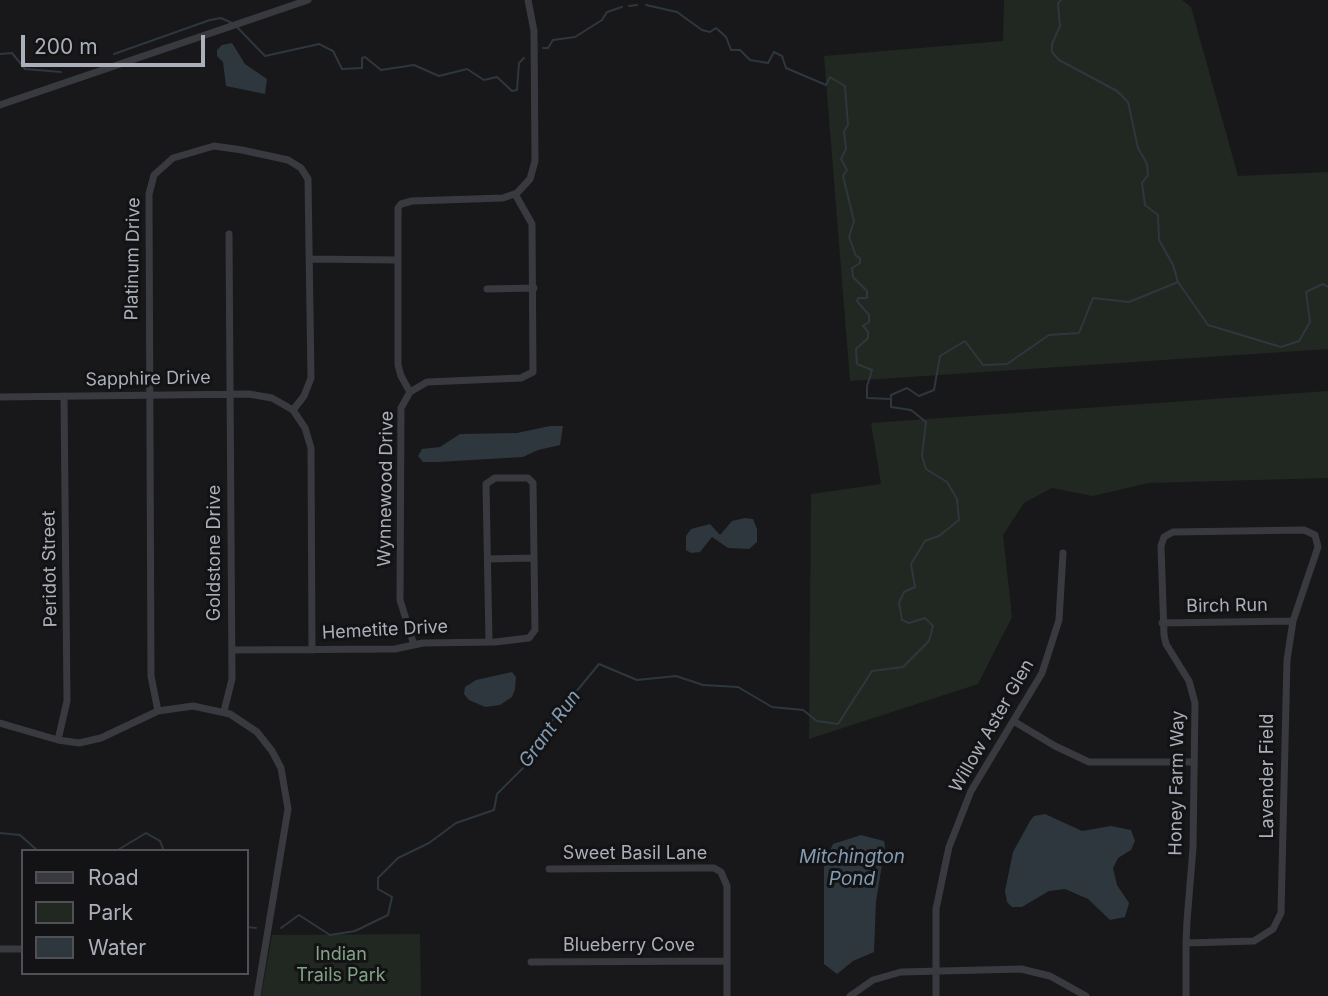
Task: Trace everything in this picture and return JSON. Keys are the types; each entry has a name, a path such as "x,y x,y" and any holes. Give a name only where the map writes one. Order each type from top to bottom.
{"street":[{"path":"0,105 236,27 308,0"},
{"path":"410,392 398,365 397,260 401,204 412,201 487,200 515,194 530,179 535,162 534,31 528,0"},
{"name":"Platinum Drive","path":"158,711 151,676 149,194 154,175 163,164 173,158 214,146 273,155 296,164 310,184 311,378 304,396 293,410"},
{"name":"Wynnewood Drive","path":"414,645 400,600 399,416 410,392 427,382 441,379 521,378 531,374 534,288 532,224 515,194"},
{"name":"Goldstone Drive","path":"223,711 232,679 229,234"},
{"path":"311,259 397,260"},
{"path":"487,289 534,288"},
{"name":"Sapphire Drive","path":"0,397 261,395 293,410"},
{"name":"Peridot Street","path":"58,740 67,701 64,396"},
{"path":"293,410 305,428 311,448 312,650"},
{"path":"488,559 534,558 533,484 528,478 490,479 486,484 489,642"},
{"name":"Honey Farm Way","path":"1186,996 1186,943 1193,848 1193,691 1184,668 1166,644 1162,623 1164,537 1173,532 1304,530 1315,534"},
{"name":"Lavender Field","path":"1186,943 1254,941 1273,929 1282,913 1284,696 1293,621 1318,547 1315,534"},
{"name":"Willow Aster Glen","path":"936,996 936,909 948,847 971,791 1015,722 1042,673 1059,621 1063,553"},
{"name":"Hemetite Drive","path":"232,650 396,649 414,645 525,640 535,630 534,558"},
{"name":"Birch Run","path":"1162,623 1293,621"},
{"path":"0,723 58,740 79,743 101,738 158,711 193,706 223,711 247,724 266,742 278,761 286,787 286,820 257,996"},
{"path":"1015,722 1089,762 1194,762"},
{"name":"Sweet Basil Lane","path":"549,869 714,869 726,878 727,886 727,996"},
{"path":"0,950 21,950"},
{"name":"Blueberry Cove","path":"531,962 727,961"},
{"path":"850,996 873,980 901,972 1038,972 1062,981 1086,996"}],"green space":[{"path":"1004,0 1182,0 1191,7 1238,176 1328,172 1328,349 850,381 824,56 1003,41"},
{"path":"1328,391 1328,478 1148,483 1093,496 1052,488 1024,503 1003,535 1012,617 978,684 809,739 811,494 881,484 871,423"},
{"name":"Indian Trails Park","path":"420,934 421,996 261,996 272,935"}],"water":[{"path":"232,43 245,64 267,79 265,94 226,86 223,62 217,56 217,50 222,45"},
{"path":"563,426 560,445 523,457 423,462 418,456 422,449 440,447 460,434 517,433"},
{"path":"753,519 757,529 757,542 749,549 728,548 712,537 700,552 691,553 686,550 686,536 691,529 710,524 720,535 732,521"},
{"path":"512,672 516,677 515,689 512,697 500,705 485,707 469,700 464,694 465,687 476,680"},
{"path":"1045,814 1082,831 1111,826 1131,830 1135,841 1131,850 1118,858 1113,868 1117,885 1129,903 1125,917 1110,920 1088,899 1065,889 1049,891 1022,907 1012,907 1007,902 1005,891 1013,852 1034,816"},
{"name":"Mitchington Pond","path":"861,835 884,841 885,846 876,901 874,952 853,961 837,974 824,964 824,863 833,844"}],"waterway":[{"path":"1061,0 1058,3 1060,26 1052,44 1052,52 1059,60 1117,91 1128,102 1138,148 1147,164 1148,175 1142,183 1145,205 1158,215 1159,240 1173,265 1178,282"},
{"path":"629,6 637,5"},
{"path":"646,5 677,12 702,30 710,32 716,28 726,37 731,50 740,50 750,60 768,63 774,52 782,56 786,68 826,85 830,77 845,86 848,125 844,131 846,149 841,159 847,170 843,176 854,221 849,237 856,256 860,258 860,263 852,268 853,277 867,291 867,298 858,298 857,301 869,315 869,322 863,326 868,332 868,338 856,349 857,364 872,370 867,386 867,398 891,399"},
{"path":"543,48 548,48 553,40 575,37 602,20 607,12 622,7"},
{"path":"114,54 210,20 221,18 232,23"},
{"path":"236,26 265,56 319,44 333,51 342,69 362,68 362,58 365,57 381,70 414,65 439,76 467,69 484,80 497,77 512,91 517,90 519,63 524,58"},
{"path":"0,54 12,53 25,69 61,72"},
{"name":"Grant Run","path":"281,928 299,915 330,935 355,931 388,915 392,897 378,889 378,878 398,858 429,843 456,823 494,810 497,794 530,761 547,727 599,664 637,680 676,676 703,685 738,687 772,707 803,710 817,721 838,724 872,671 903,667 929,641 933,626 925,618 909,623 902,620 899,603 904,592 915,587 911,564 925,541 939,536 959,520 957,499 947,482 926,469 922,456 926,422 911,410 891,407 891,395 907,388 919,396 934,390 940,356 965,341 983,365 1007,364 1049,335 1079,333 1093,298 1129,302 1178,282 1208,325 1281,347 1299,341 1310,322 1306,292 1323,284 1328,287"},
{"name":"Grant Run","path":"0,833 20,835 36,849"},
{"name":"Grant Run","path":"119,849 146,833 160,841 163,849"},
{"name":"Grant Run","path":"248,927 256,928"}]}
